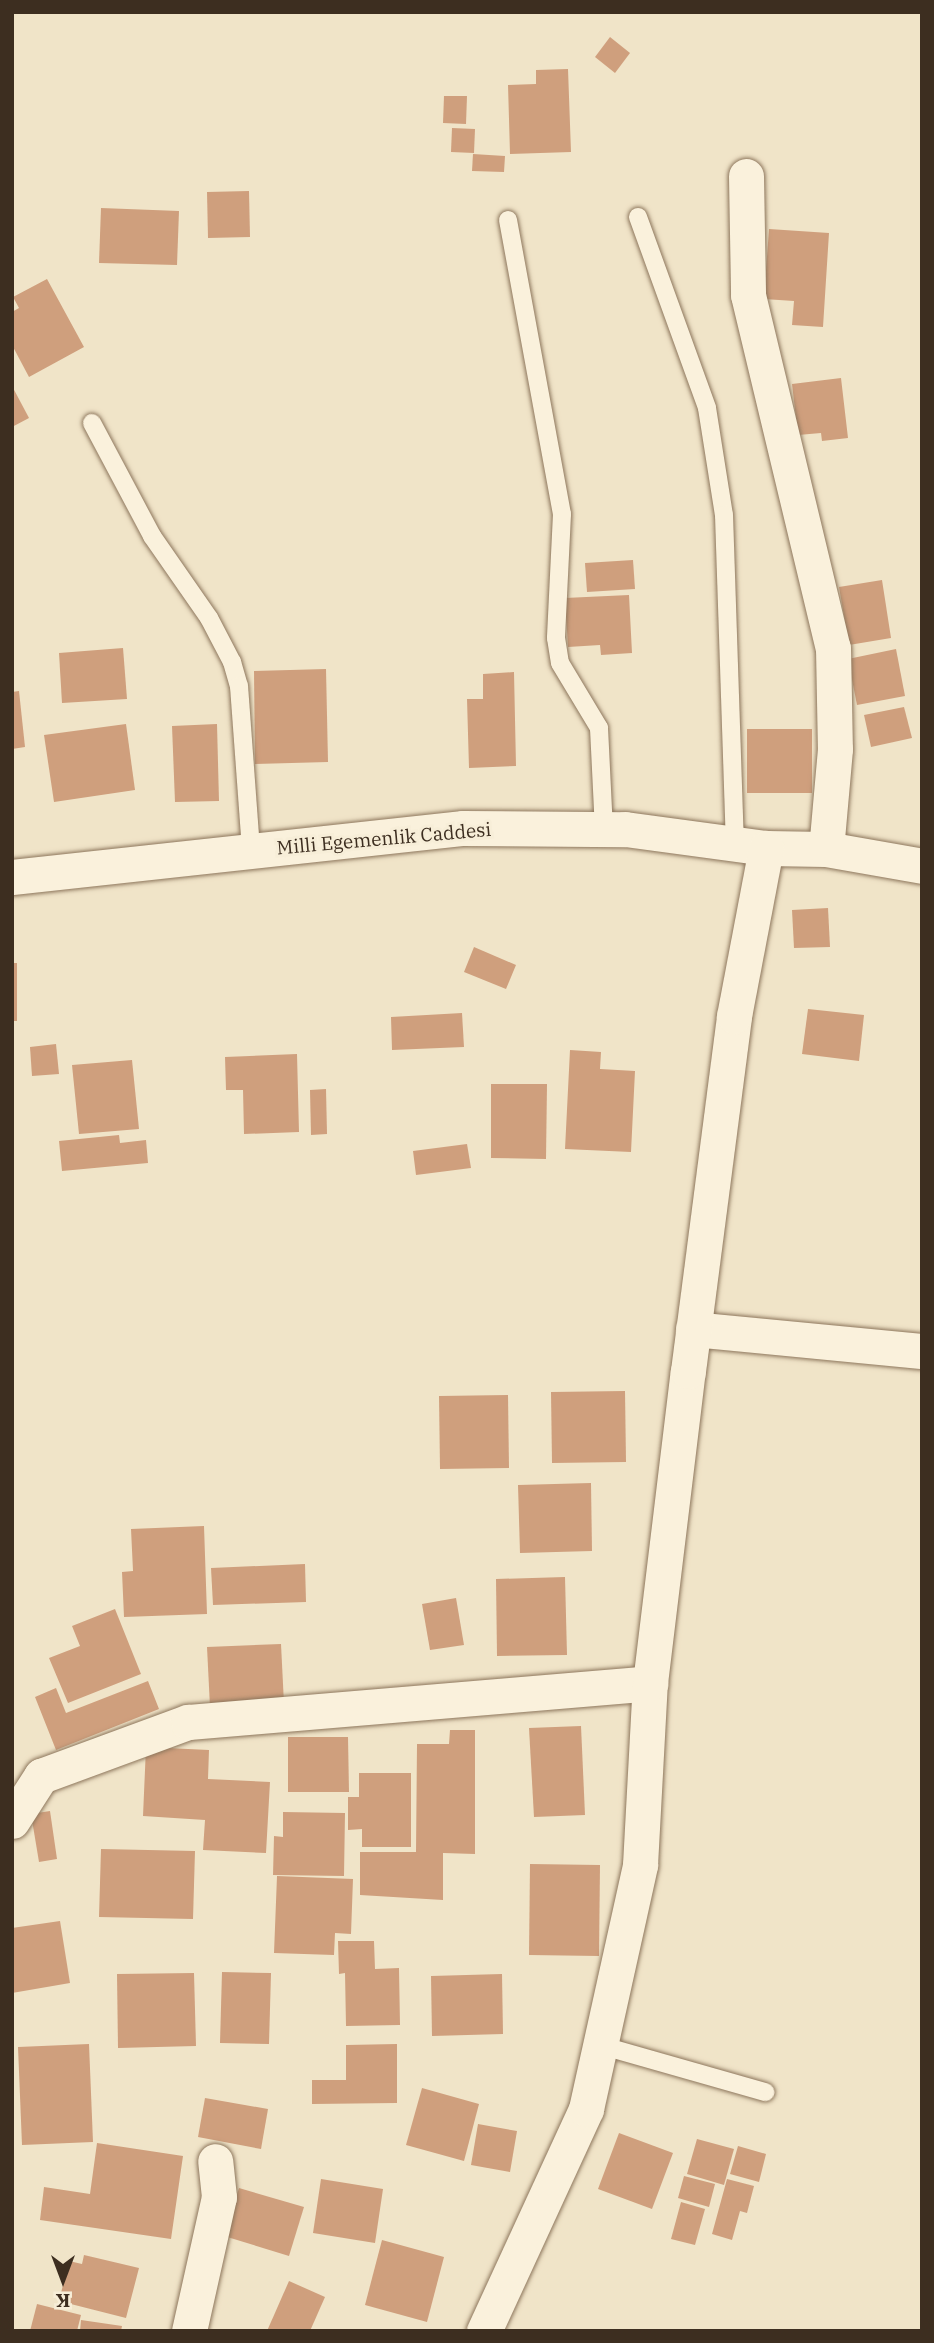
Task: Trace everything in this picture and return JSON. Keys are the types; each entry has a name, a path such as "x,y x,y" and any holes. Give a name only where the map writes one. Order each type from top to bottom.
{"street":[{"path":"746,177 748,295 833,648 835,749 825,849"},
{"name":"Milli Egemenlik Caddesi","path":"12,877 463,828 604,829 751,846 825,849 922,866"},
{"path":"484,2331 586,2109 640,1865 650,1683 734,1016 751,846"},
{"path":"693,1329 922,1351"},
{"path":"12,1821 41,1776 188,1722 650,1683"},
{"path":"189,2331 219,2197 215,2161"}],"lane":[{"path":"638,217 707,408 724,515 751,846"},
{"path":"508,220 562,514 556,638 560,663 599,728 604,829"},
{"path":"92,423 152,536 209,618 232,662 239,686 251,852"},
{"path":"600,2045 765,2092"}],"building":[{"path":"610,37 630,53 615,73 595,57"},
{"path":"568,69 571,152 510,154 508,85 536,84 536,70"},
{"path":"444,96 467,96 466,124 443,123"},
{"path":"452,128 475,129 474,153 451,152"},
{"path":"473,154 505,156 504,172 472,171"},
{"path":"249,191 250,237 208,238 207,192"},
{"path":"101,208 179,211 177,265 99,263"},
{"path":"769,229 829,233 823,327 792,325 794,301 764,299"},
{"path":"47,279 84,347 29,377 12,345 12,312 19,308 13,297"},
{"path":"841,378 848,438 822,441 821,433 798,435 792,384"},
{"path":"12,386 29,418 12,427"},
{"path":"633,560 635,589 587,592 585,563"},
{"path":"882,580 891,638 849,645 839,587"},
{"path":"629,595 632,653 601,655 600,645 568,647 565,598"},
{"path":"123,648 127,699 62,703 59,653"},
{"path":"896,649 905,696 857,705 848,659"},
{"path":"326,669 328,762 255,764 254,671"},
{"path":"514,672 516,766 469,768 467,699 483,699 483,674"},
{"path":"19,691 25,747 12,749 12,692"},
{"path":"904,707 912,738 871,747 864,715"},
{"path":"126,724 135,790 54,802 44,735"},
{"path":"217,724 219,801 175,802 172,726"},
{"path":"747,729 812,729 812,793 747,793"},
{"path":"828,908 830,947 794,948 792,910"},
{"path":"474,947 516,965 506,989 464,972"},
{"path":"12,963 17,963 17,1021 12,1021"},
{"path":"808,1009 864,1015 859,1061 802,1054"},
{"path":"462,1013 464,1047 392,1050 391,1017"},
{"path":"56,1044 59,1074 32,1076 30,1047"},
{"path":"570,1050 601,1052 600,1069 635,1071 631,1152 565,1149"},
{"path":"297,1054 299,1132 244,1134 243,1090 226,1090 225,1057"},
{"path":"132,1060 139,1129 79,1134 72,1065"},
{"path":"491,1084 547,1084 546,1159 491,1158"},
{"path":"326,1089 327,1134 311,1135 310,1090"},
{"path":"119,1135 120,1143 146,1140 148,1163 62,1171 59,1141"},
{"path":"467,1144 471,1168 416,1175 413,1151"},
{"path":"625,1391 626,1462 552,1463 551,1392"},
{"path":"508,1395 509,1468 440,1469 439,1396"},
{"path":"591,1483 592,1551 520,1553 518,1485"},
{"path":"204,1526 207,1614 124,1617 122,1572 133,1571 131,1529"},
{"path":"305,1564 306,1602 213,1605 211,1568"},
{"path":"565,1577 567,1655 497,1656 496,1579"},
{"path":"456,1598 464,1645 430,1650 422,1604"},
{"path":"115,1609 141,1674 68,1703 49,1658 80,1646 72,1626"},
{"path":"281,1644 284,1704 210,1707 207,1647"},
{"path":"148,1681 159,1709 56,1750 35,1697 56,1688 66,1713"},
{"path":"581,1726 585,1815 534,1817 529,1728"},
{"path":"450,1730 475,1730 475,1854 443,1853 443,1900 360,1895 360,1852 416,1852 417,1744 449,1744"},
{"path":"288,1737 348,1737 349,1792 288,1792"},
{"path":"146,1747 209,1750 208,1779 270,1782 266,1853 203,1850 205,1820 143,1816"},
{"path":"359,1773 411,1773 411,1847 362,1847 362,1829 348,1830 348,1797 359,1797"},
{"path":"50,1811 57,1859 39,1862 31,1814"},
{"path":"283,1812 345,1813 344,1876 273,1875 274,1836 283,1837"},
{"path":"101,1849 195,1851 193,1919 99,1917"},
{"path":"530,1864 600,1865 599,1956 529,1955"},
{"path":"277,1876 353,1879 351,1934 335,1933 334,1955 274,1953"},
{"path":"60,1921 70,1983 12,1993 12,1928"},
{"path":"338,1941 374,1941 375,1969 399,1968 400,2025 346,2026 345,1973 339,1974"},
{"path":"222,1972 271,1973 269,2044 220,2043"},
{"path":"194,1973 196,2046 118,2048 117,1974"},
{"path":"502,1974 503,2034 432,2036 431,1976"},
{"path":"89,2044 93,2142 22,2145 18,2047"},
{"path":"397,2044 397,2103 312,2104 312,2080 346,2080 346,2045"},
{"path":"422,2088 479,2104 464,2161 406,2145"},
{"path":"205,2098 268,2109 261,2149 198,2137"},
{"path":"478,2124 517,2131 510,2172 471,2165"},
{"path":"619,2133 673,2153 652,2209 598,2189"},
{"path":"697,2139 734,2149 724,2185 687,2174"},
{"path":"97,2143 183,2156 171,2239 40,2220 44,2187 90,2194"},
{"path":"738,2146 766,2154 759,2182 730,2174"},
{"path":"684,2176 715,2184 709,2207 678,2198"},
{"path":"321,2179 383,2189 375,2243 313,2233"},
{"path":"727,2179 754,2186 747,2213 740,2211 732,2240 712,2234"},
{"path":"239,2188 304,2207 289,2256 224,2236"},
{"path":"681,2202 705,2209 695,2245 671,2239"},
{"path":"382,2240 444,2257 427,2322 365,2305"},
{"path":"84,2255 139,2268 126,2318 59,2301 69,2261 82,2264"},
{"path":"289,2281 325,2297 310,2331 267,2331"},
{"path":"37,2304 81,2315 77,2331 30,2331"},
{"path":"81,2320 122,2326 121,2331 80,2331"}]}
